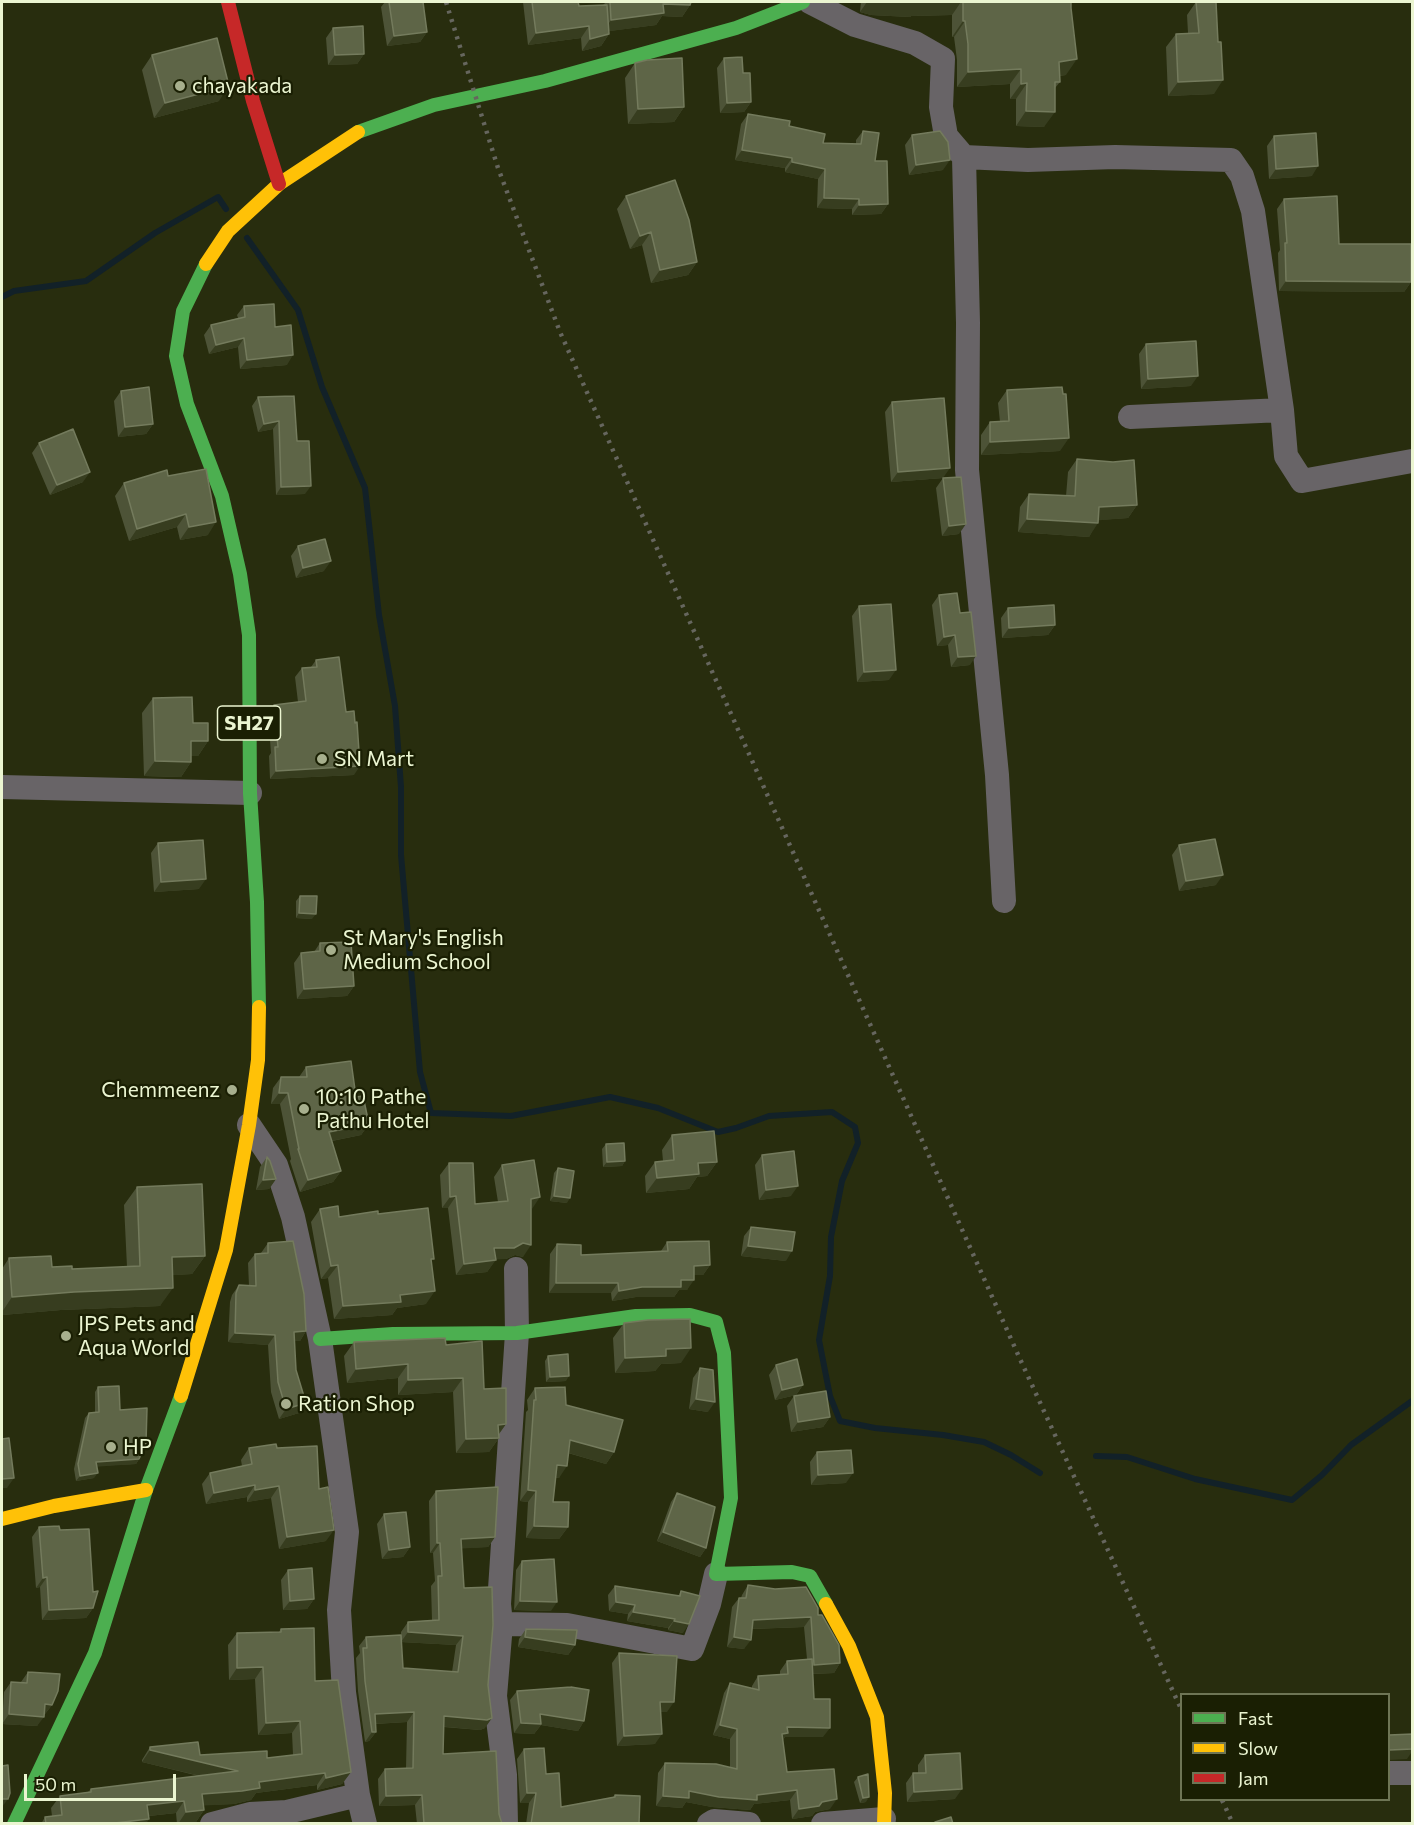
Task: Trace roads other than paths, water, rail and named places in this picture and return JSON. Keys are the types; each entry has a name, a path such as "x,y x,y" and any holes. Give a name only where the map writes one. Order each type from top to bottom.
{"main road":[{"path":"228,2 253,101 279,184"},
{"name":"SH27","path":"14,1824 95,1653 146,1490 180,1401 226,1250 249,1125 258,1060 259,995 257,902 250,793 249,635 240,573 222,496 187,404 176,356 183,311 207,261 228,231 279,184 360,131 434,105 545,81 736,28 803,2"},
{"path":"320,1339 393,1334 518,1333 636,1316 690,1315 716,1322 724,1353 731,1498 716,1574 792,1572 810,1576 849,1646 877,1717 885,1793 884,1821"},
{"path":"2,1519 54,1506 146,1490"}],"street":[{"path":"810,2 855,25 915,43 943,59 941,107 946,136 964,157 968,322 967,470 997,775 1004,901"},
{"path":"964,157 1028,160 1115,157 1231,160 1242,176 1253,212 1282,410 1286,456 1302,481 1413,461"},
{"path":"1130,417 1282,410"},
{"path":"2,787 250,793"},
{"path":"249,1125 276,1165 293,1217 320,1339 347,1532 339,1610 344,1692 358,1795 365,1824"},
{"path":"506,1824 505,1775 495,1695 518,1333 516,1269"},
{"path":"501,1624 567,1625 692,1649 709,1604 716,1574"},
{"path":"1390,1773 1413,1773"},
{"path":"212,1824 250,1814 287,1812 358,1795"},
{"path":"709,1824 714,1821 749,1824"},
{"path":"823,1824 884,1821"}],"waterway":[{"path":"2,297 14,291 86,281 155,233 218,197 226,209"},
{"path":"247,238 298,310 322,387 365,488 379,615 395,706 401,787 401,855 420,1072 431,1113 511,1116 610,1097 658,1108 718,1132 769,1116 832,1112 855,1127 858,1143 842,1181 831,1237 830,1276 819,1340 830,1396 840,1421 875,1428 984,1442 1040,1473"},
{"path":"1096,1456 1127,1457 1195,1479 1292,1500 1322,1475 1351,1445 1412,1401"}],"railway":[{"path":"446,2 498,168 560,332 1020,1359 1180,1707"},
{"path":"1222,1801 1233,1824"}],"place":[{"name":"chayakada","path":"180,86"},
{"name":"SN Mart","path":"322,759"},
{"name":"St Mary's English Medium School","path":"331,950"},
{"name":"Chemmeenz","path":"232,1090"},
{"name":"10:10 Pathe Pathu Hotel","path":"304,1109"},
{"name":"JPS Pets and Aqua World","path":"66,1336"},
{"name":"Ration Shop","path":"286,1404"},
{"name":"HP","path":"111,1447"}]}
